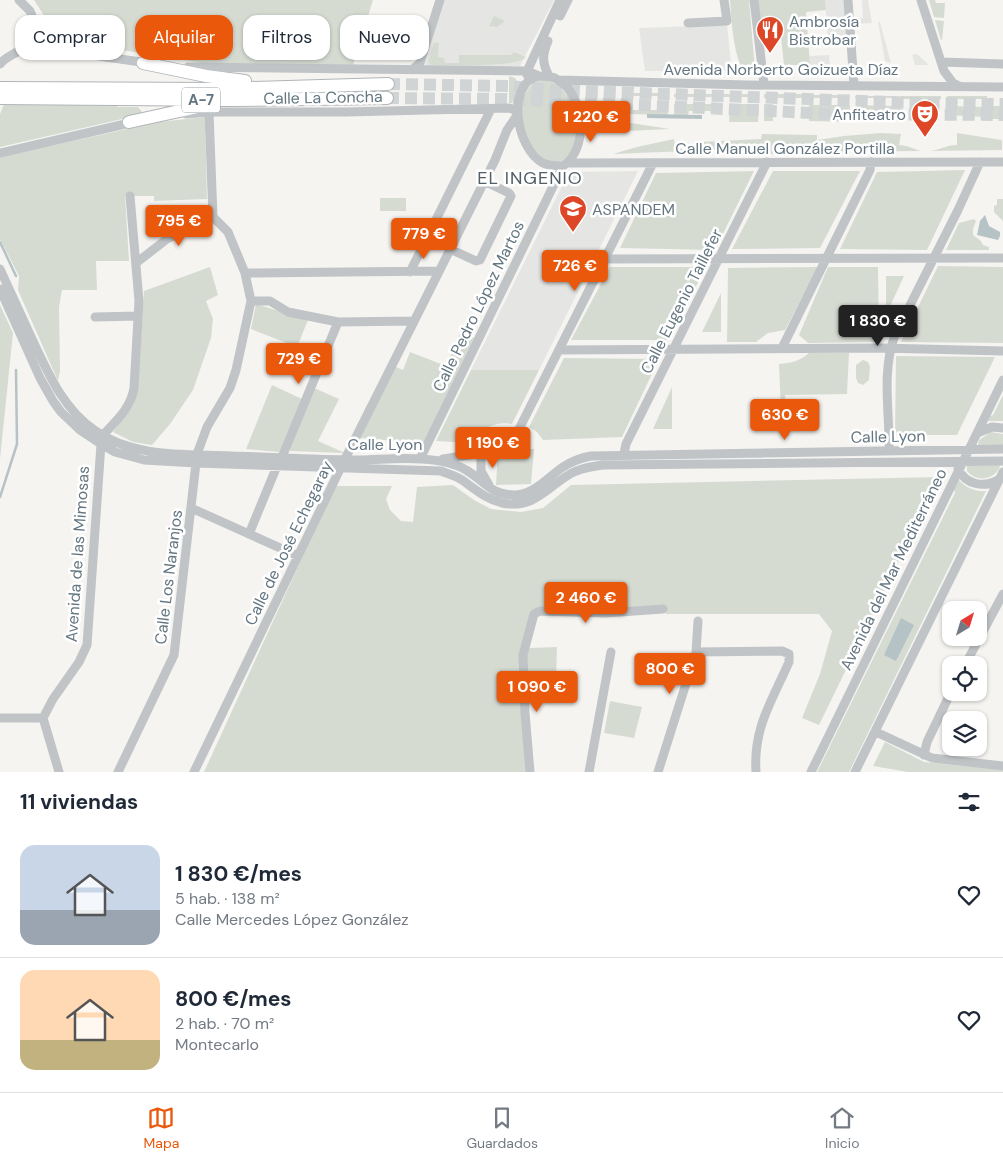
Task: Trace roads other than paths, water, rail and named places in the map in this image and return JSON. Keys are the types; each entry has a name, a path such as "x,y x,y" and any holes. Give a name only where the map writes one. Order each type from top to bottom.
{"highway":[{"path":"143,63 224,79 301,82 325,85"},
{"name":"A-7","path":"0,98 15,93 388,84"},
{"name":"A-7","path":"0,88 15,93 234,100 387,98"},
{"path":"129,122 234,100"}],"street":[{"path":"20,0 32,15"},
{"path":"412,70 420,63 440,0"},
{"path":"123,60 198,68 528,71 559,80 574,98 580,118 581,131 577,150 565,164 544,164 530,151 521,135 518,112 528,71 560,0"},
{"path":"544,76 542,57 568,0"},
{"path":"688,23 727,21 724,0"},
{"path":"754,0 764,84"},
{"path":"848,0 854,85"},
{"path":"921,0 942,67 953,83 959,86"},
{"path":"0,64 4,56"},
{"path":"420,63 429,70"},
{"path":"942,67 1003,64"},
{"path":"917,85 940,81 942,67"},
{"path":"526,83 532,78 544,76"},
{"name":"Avenida Norberto Goizueta Díaz","path":"559,80 1003,87"},
{"name":"Calle La Concha","path":"0,153 129,122 209,112 346,112 509,108 518,112"},
{"path":"410,272 491,109"},
{"path":"136,263 167,239 213,217 209,112"},
{"name":"Calle de José Echegaray","path":"194,772 340,469 484,181 507,130 518,112"},
{"name":"Calle Eugenio Taillefer","path":"624,454 626,444 767,162"},
{"path":"782,348 828,257 870,170 872,162"},
{"path":"889,451 887,364 890,349 895,335 980,162"},
{"name":"Calle Manuel González Portilla","path":"565,164 1003,162"},
{"name":"Calle Pedro López Martos","path":"420,458 565,164"},
{"path":"436,460 475,454 495,437 518,431 653,164"},
{"path":"450,249 476,262 481,259 511,196 510,193 484,181"},
{"path":"101,440 126,410 133,396 138,301 130,196"},
{"name":"Calle Los Naranjos","path":"118,772 174,655 197,459 207,427 230,388 236,370 251,301 245,273 228,232 213,217"},
{"path":"605,259 1003,258"},
{"name":"Calle Lyon","path":"0,269 59,395 101,440"},
{"path":"245,273 438,271"},
{"name":"Calle Lyon","path":"0,289 40,378 53,401 71,422 101,440 138,450 197,459 277,466 441,471 461,479 485,497 513,504 536,499 569,474 578,470 603,465 960,466 1003,461"},
{"path":"251,301 270,301 288,312 338,322 414,321"},
{"path":"95,317 138,316"},
{"path":"282,457 338,322"},
{"path":"559,350 782,348 1003,351"},
{"name":"Avenida del Mar Mediterráneo","path":"811,772 1003,380"},
{"path":"976,433 992,427 1003,428"},
{"name":"Avenida de las Mimosas","path":"43,718 53,699 79,662 87,644 101,440"},
{"name":"Calle Lyon","path":"197,459 282,457 345,460 420,458 451,463 467,470 492,490 505,494 521,494 533,490 562,468 580,458 591,456 1003,449"},
{"path":"481,450 481,471 492,490"},
{"path":"248,534 277,466"},
{"path":"960,466 966,478 978,484 989,484 1001,476"},
{"path":"855,772 1001,476"},
{"path":"190,508 298,556"},
{"path":"971,656 999,613 1003,594"},
{"path":"530,772 523,655 534,614 540,611 606,612 662,609"},
{"path":"658,772 696,652 698,621"},
{"path":"696,652 782,651 789,654 789,662 759,730 755,757 756,772"},
{"path":"589,772 611,652"},
{"path":"924,755 927,742 947,701"},
{"path":"0,718 43,718 59,772"},
{"path":"876,732 932,758 1003,766"}],"waterway":[{"path":"0,242 16,276"},
{"path":"0,497 17,444 16,370"}],"tunnel":[{"path":"388,84 508,86 554,90 918,103 1003,104"},
{"path":"387,98 505,99 835,114 1003,115"}],"place":[{"name":"Ambrosía Bistrobar","path":"770,54"},
{"name":"Anfiteatro","path":"925,138"},
{"name":"ASPANDEM","path":"573,233"}],"district":[{"name":"EL INGENIO","path":"530,178"}]}
